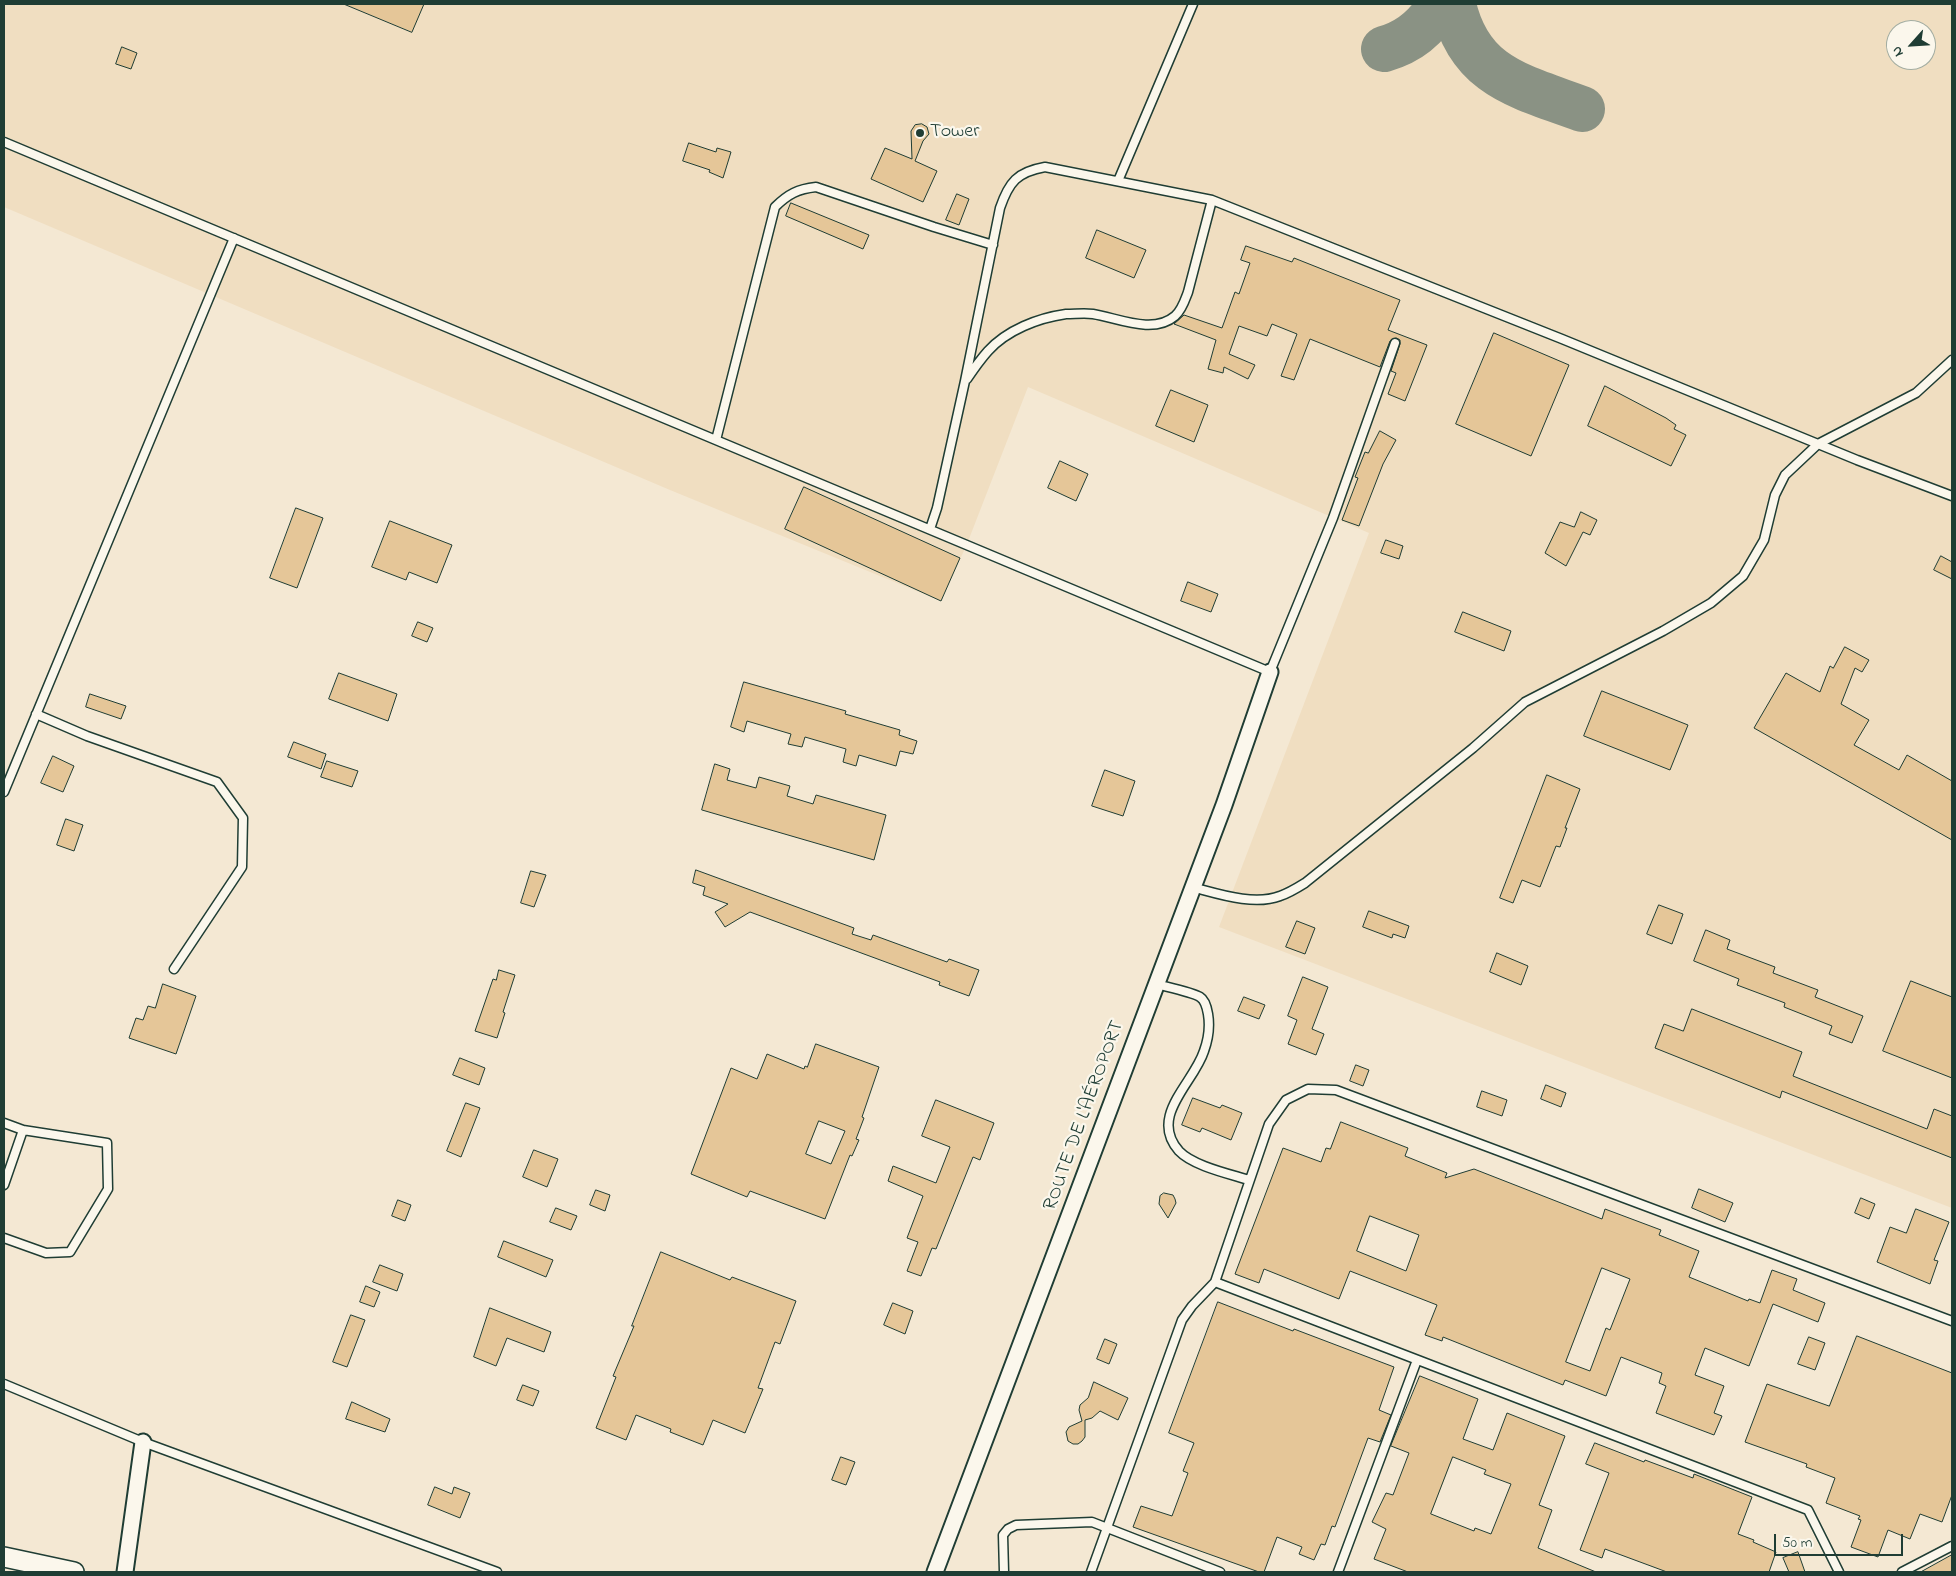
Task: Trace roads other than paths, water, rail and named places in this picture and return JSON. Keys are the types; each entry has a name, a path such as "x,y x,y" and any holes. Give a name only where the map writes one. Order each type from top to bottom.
{"street":[{"name":"ROUTE DE L'AÉROPORT","path":"935,1572 1224,806 1270,672"},
{"path":"125,1572 143,1442"},
{"path":"4,1557 74,1572"}],"lane":[{"path":"1118,181 1193,4"},
{"path":"4,142 1270,672 1333,518 1395,342"},
{"path":"930,529 937,508 965,381 1000,208 1006,190 1014,181 1029,170 1045,167 1212,200 1952,496"},
{"path":"716,440 775,207 787,195 800,189 816,187 993,245"},
{"path":"965,381 988,351 1012,333 1035,321 1066,314 1092,314 1147,324 1161,323 1176,316 1188,292 1212,200"},
{"path":"4,792 234,238"},
{"path":"1192,887 1230,896 1258,899 1279,896 1305,884 1473,748 1525,702 1711,603 1742,576 1764,540 1775,495 1785,475 1818,444 1916,393 1952,360"},
{"path":"36,714 88,736 217,782 243,818 242,867 174,968"},
{"path":"1156,984 1201,997 1206,1005 1209,1016 1209,1029 1204,1053 1172,1109 1168,1125 1171,1138 1179,1151 1191,1160 1249,1180"},
{"path":"1090,1572 1108,1528 1112,1511 1182,1320 1192,1306 1215,1282 1269,1124 1286,1100 1308,1089 1336,1090 1952,1321"},
{"path":"4,1123 23,1130 107,1143 108,1189 70,1252 46,1253 4,1238"},
{"path":"4,1185 23,1130"},
{"path":"1215,1282 1808,1510 1839,1572"},
{"path":"1338,1572 1417,1360"},
{"path":"4,1384 143,1442 497,1572"},
{"path":"1004,1572 1003,1535 1008,1529 1016,1525 1092,1522 1220,1572"},
{"path":"1902,1572 1952,1546"}],"place":[{"name":"Tower","path":"920,133"}]}
